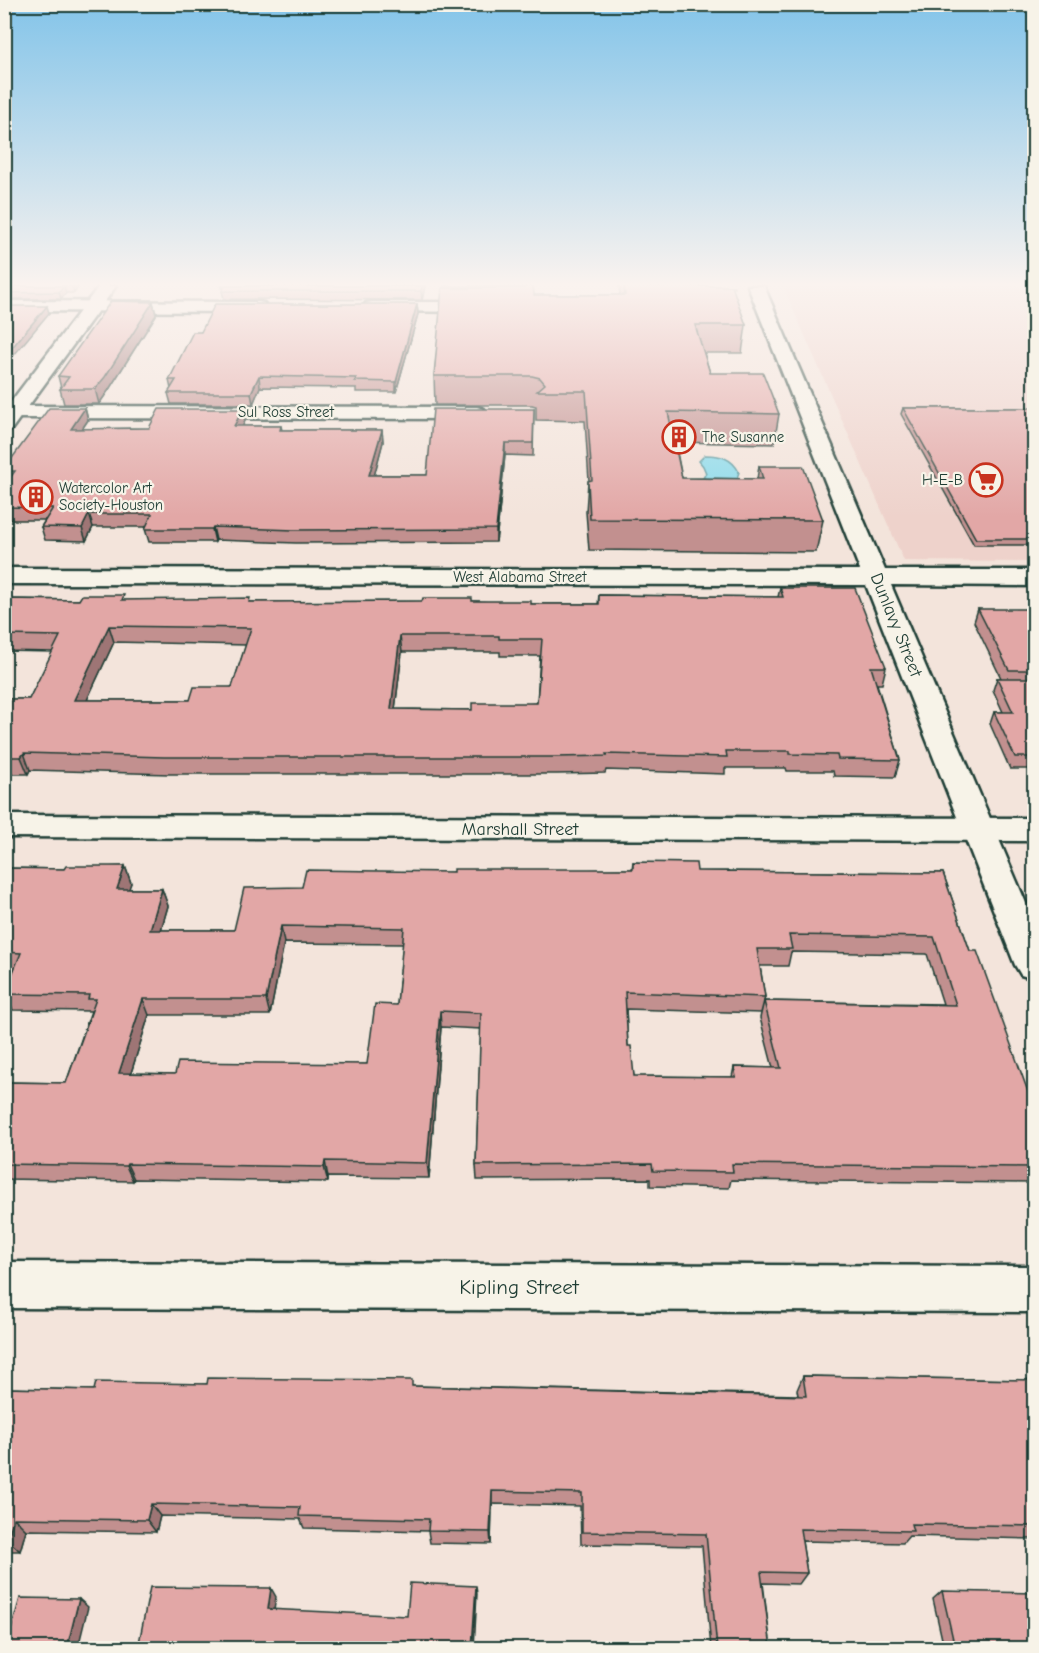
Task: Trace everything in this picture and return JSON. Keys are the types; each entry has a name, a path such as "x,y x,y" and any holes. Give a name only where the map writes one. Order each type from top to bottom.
{"street":[{"path":"8,417 49,363"},
{"name":"Dunlavy Street","path":"788,363 1035,965"},
{"name":"Sul Ross Street","path":"8,417 493,413"},
{"name":"West Alabama Street","path":"4,576 1035,579"},
{"name":"Marshall Street","path":"4,826 1035,830"},
{"name":"Kipling Street","path":"4,1285 1035,1289"}],"shaded area":[{"path":"817,363 1034,363 1034,562 904,561"}],"water":[{"path":"705,455 729,460 739,472 737,478 720,483 703,478 706,473 699,461"}],"building":[{"path":"67,363 114,363 95,389 60,389 69,377 58,376"},
{"path":"177,363 401,363 396,382 355,381 356,378 259,376 251,393 168,393 176,380 169,380"},
{"path":"435,363 707,363 710,373 763,373 779,414 668,412 682,478 763,479 759,466 803,466 823,520 590,519 588,481 592,480 586,391 537,391 545,384 540,378 532,376 434,376"},
{"path":"49,408 85,408 71,429 149,428 159,409 243,409 234,426 281,426 280,430 382,430 369,475 427,475 433,409 534,409 533,443 505,443 496,529 294,530 213,527 212,529 145,529 152,514 89,514 82,528 41,527 53,508 4,507 4,486 15,471 4,471 4,469"},
{"name":"H-E-B","path":"903,408 1035,408 1035,539 976,539"},
{"path":"780,588 855,588 886,667 871,667 900,760 838,759 837,755 790,754 790,751 726,751 727,757 606,754 607,756 556,757 164,757 24,753 21,757 4,757 4,699 29,699 60,636 4,635 4,599 79,600 82,595 124,595 122,600 250,598 249,602 422,601 423,598 472,598 472,601 531,601 531,604 599,604 599,595 783,597","holes":["109,626 251,628 232,687 194,687 190,700 74,700","400,636 499,636 499,639 542,639 537,703 472,703 472,710 391,709"]},
{"path":"978,609 1027,609 1035,623 1035,670 1009,670"},
{"path":"997,678 1032,678 1035,683 1035,757 1015,757 994,712 1013,712"},
{"path":"633,862 696,863 697,871 943,873 970,951 977,951 1035,1111 1035,1167 732,1164 733,1172 653,1171 652,1164 476,1165 481,1013 440,1011 427,1163 325,1161 324,1167 4,1164 4,1082 66,1083 96,999 88,999 89,995 4,994 21,953 4,952 4,868 64,869 66,866 125,866 117,889 162,889 150,930 234,930 244,888 302,887 306,870 454,872 454,869 633,869","holes":["281,926 404,928 397,1005 375,1004 367,1064 178,1062 175,1074 119,1073 143,999 266,999","789,935 934,937 956,1005 764,1001 781,1068 734,1067 736,1077 634,1076 631,1046 628,1046 625,992 765,997 757,949 792,949"]},
{"path":"803,1376 1032,1380 1031,1376 1035,1376 1035,1526 911,1524 913,1531 800,1529 807,1573 761,1572 771,1648 717,1648 706,1534 582,1532 582,1493 492,1491 490,1532 428,1531 429,1519 299,1516 300,1507 151,1504 147,1520 14,1518 7,1539 4,1539 4,1388 94,1390 96,1382 207,1384 208,1378 412,1380 412,1386 806,1396"},
{"path":"410,1583 476,1586 472,1648 138,1648 150,1587 271,1588 268,1609 407,1616"},
{"path":"942,1591 1035,1593 1035,1648 955,1648"},
{"path":"20,1598 79,1599 67,1648 6,1648"}],"place":[{"name":"The Susanne","path":"679,437"},
{"name":"H-E-B","path":"986,480"},
{"name":"Watercolor Art Society-Houston","path":"36,497"}]}
